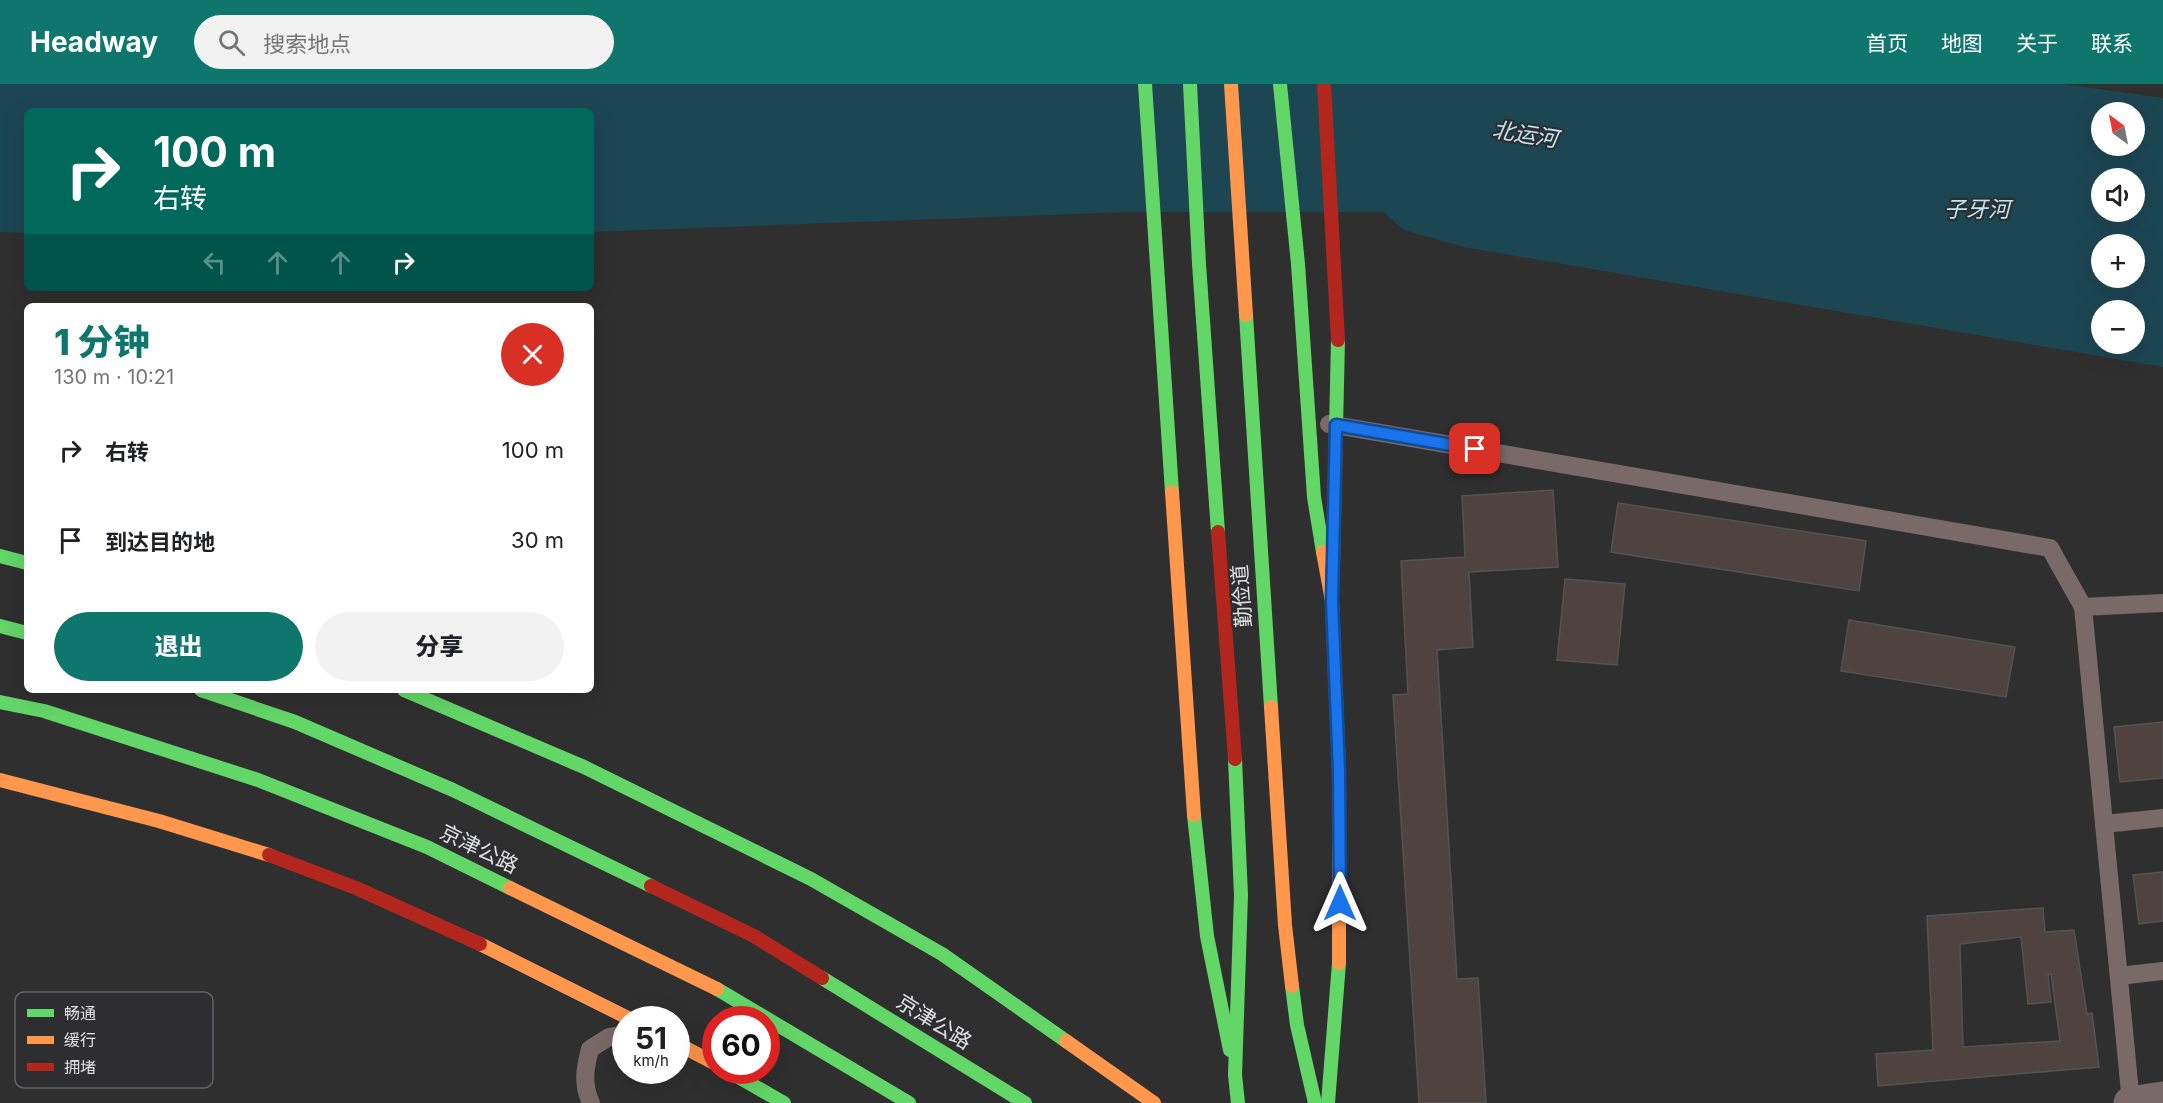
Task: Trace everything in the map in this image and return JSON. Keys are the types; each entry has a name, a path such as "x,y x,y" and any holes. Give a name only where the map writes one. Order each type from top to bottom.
{"main road":[{"path":"1145,84 1191,788 1207,936 1235,1075"},
{"name":"勤俭道","path":"1190,84 1199,264 1237,789 1241,895 1235,1075 1238,1103"},
{"name":"勤俭道","path":"1231,84 1285,925 1298,1025 1315,1103"},
{"path":"1280,84 1298,264 1314,497 1332,601"},
{"path":"1324,84 1339,363 1332,601 1339,771 1340,947 1328,1103"},
{"path":"0,556 24,562"},
{"path":"0,626 24,632"},
{"name":"京津公路","path":"210,693 295,722 453,790 754,936 1025,1103"},
{"path":"411,693 584,767 811,879 942,954 1154,1103"},
{"name":"京津公路","path":"0,702 44,711 258,780 427,847 732,997 909,1103"},
{"path":"0,780 183,828 314,871 465,934 612,1010"},
{"path":"751,1084 784,1103"}],"street":[{"path":"2131,1103 2163,1098"}],"lane":[{"path":"1307,419 2050,548 2083,607 2131,1103"},
{"path":"2083,607 2163,603"},
{"path":"2104,824 2163,818"},
{"path":"2119,976 2163,971"},
{"path":"591,1103 587,1095 584,1071 590,1049 612,1036"}],"water":[{"name":"子牙河","path":"0,84 2064,84 2163,98 2163,367 1464,247 1404,230 1383,212 1127,212 594,232 594,108 24,108 24,233 0,232"}],"building":[{"path":"1553,490 1558,567 1469,572 1473,647 1437,650 1457,979 1478,978 1486,1103 1419,1103 1393,695 1408,694 1401,561 1465,557 1462,496"},
{"path":"1618,503 1866,541 1859,591 1611,552"},
{"path":"1565,579 1625,584 1617,665 1557,660"},
{"path":"1849,620 2015,647 2006,697 1841,671"},
{"path":"2163,722 2163,778 2120,782 2114,727"},
{"path":"2163,872 2163,921 2139,924 2133,875"},
{"path":"2043,908 2045,932 2074,930 2087,1014 2092,1013 2099,1067 1878,1086 1876,1054 1933,1050 1927,916","holes":["2021,937 2028,1004 2051,1002 2048,974 2051,974 2060,1041 1963,1047 1960,944"]}],"traffic: fast":[{"path":"1145,84 1172,492"},
{"path":"1190,84 1199,264 1218,532"},
{"path":"1280,84 1298,264 1314,497 1323,552"},
{"path":"1246,315 1271,707"},
{"path":"1333,562 1338,340"},
{"path":"0,556 24,562"},
{"path":"0,626 24,632"},
{"path":"210,693 295,722 453,790 651,886"},
{"path":"411,693 584,767 811,879 942,954 1066,1041"},
{"path":"0,702 44,711 258,780 427,847 510,888"},
{"path":"1235,759 1241,895 1235,1075 1238,1103"},
{"path":"1194,815 1207,936 1230,1050"},
{"path":"1328,1103 1339,963"},
{"path":"822,978 1025,1103"},
{"path":"1292,986 1297,1025 1315,1103"},
{"path":"717,989 909,1103"},
{"path":"751,1084 784,1103"}],"traffic: slow":[{"path":"1231,84 1246,315"},
{"path":"1172,492 1194,815"},
{"path":"1323,552 1332,601 1339,771 1339,963"},
{"path":"1271,707 1285,925 1292,986"},
{"path":"0,780 159,821 269,855"},
{"path":"510,888 717,989"},
{"path":"480,944 612,1010"},
{"path":"1066,1041 1154,1103"},
{"path":"690,1050 702,1057"}],"traffic: jam":[{"path":"1324,84 1338,340"},
{"path":"1218,532 1235,759"},
{"path":"269,855 356,888 480,944"},
{"path":"651,886 754,936 822,978"}],"route":[{"path":"1340,903 1339,771 1332,601 1336,425 1475,449"}],"water label":[{"name":"北运河","path":"1525,134"}]}
